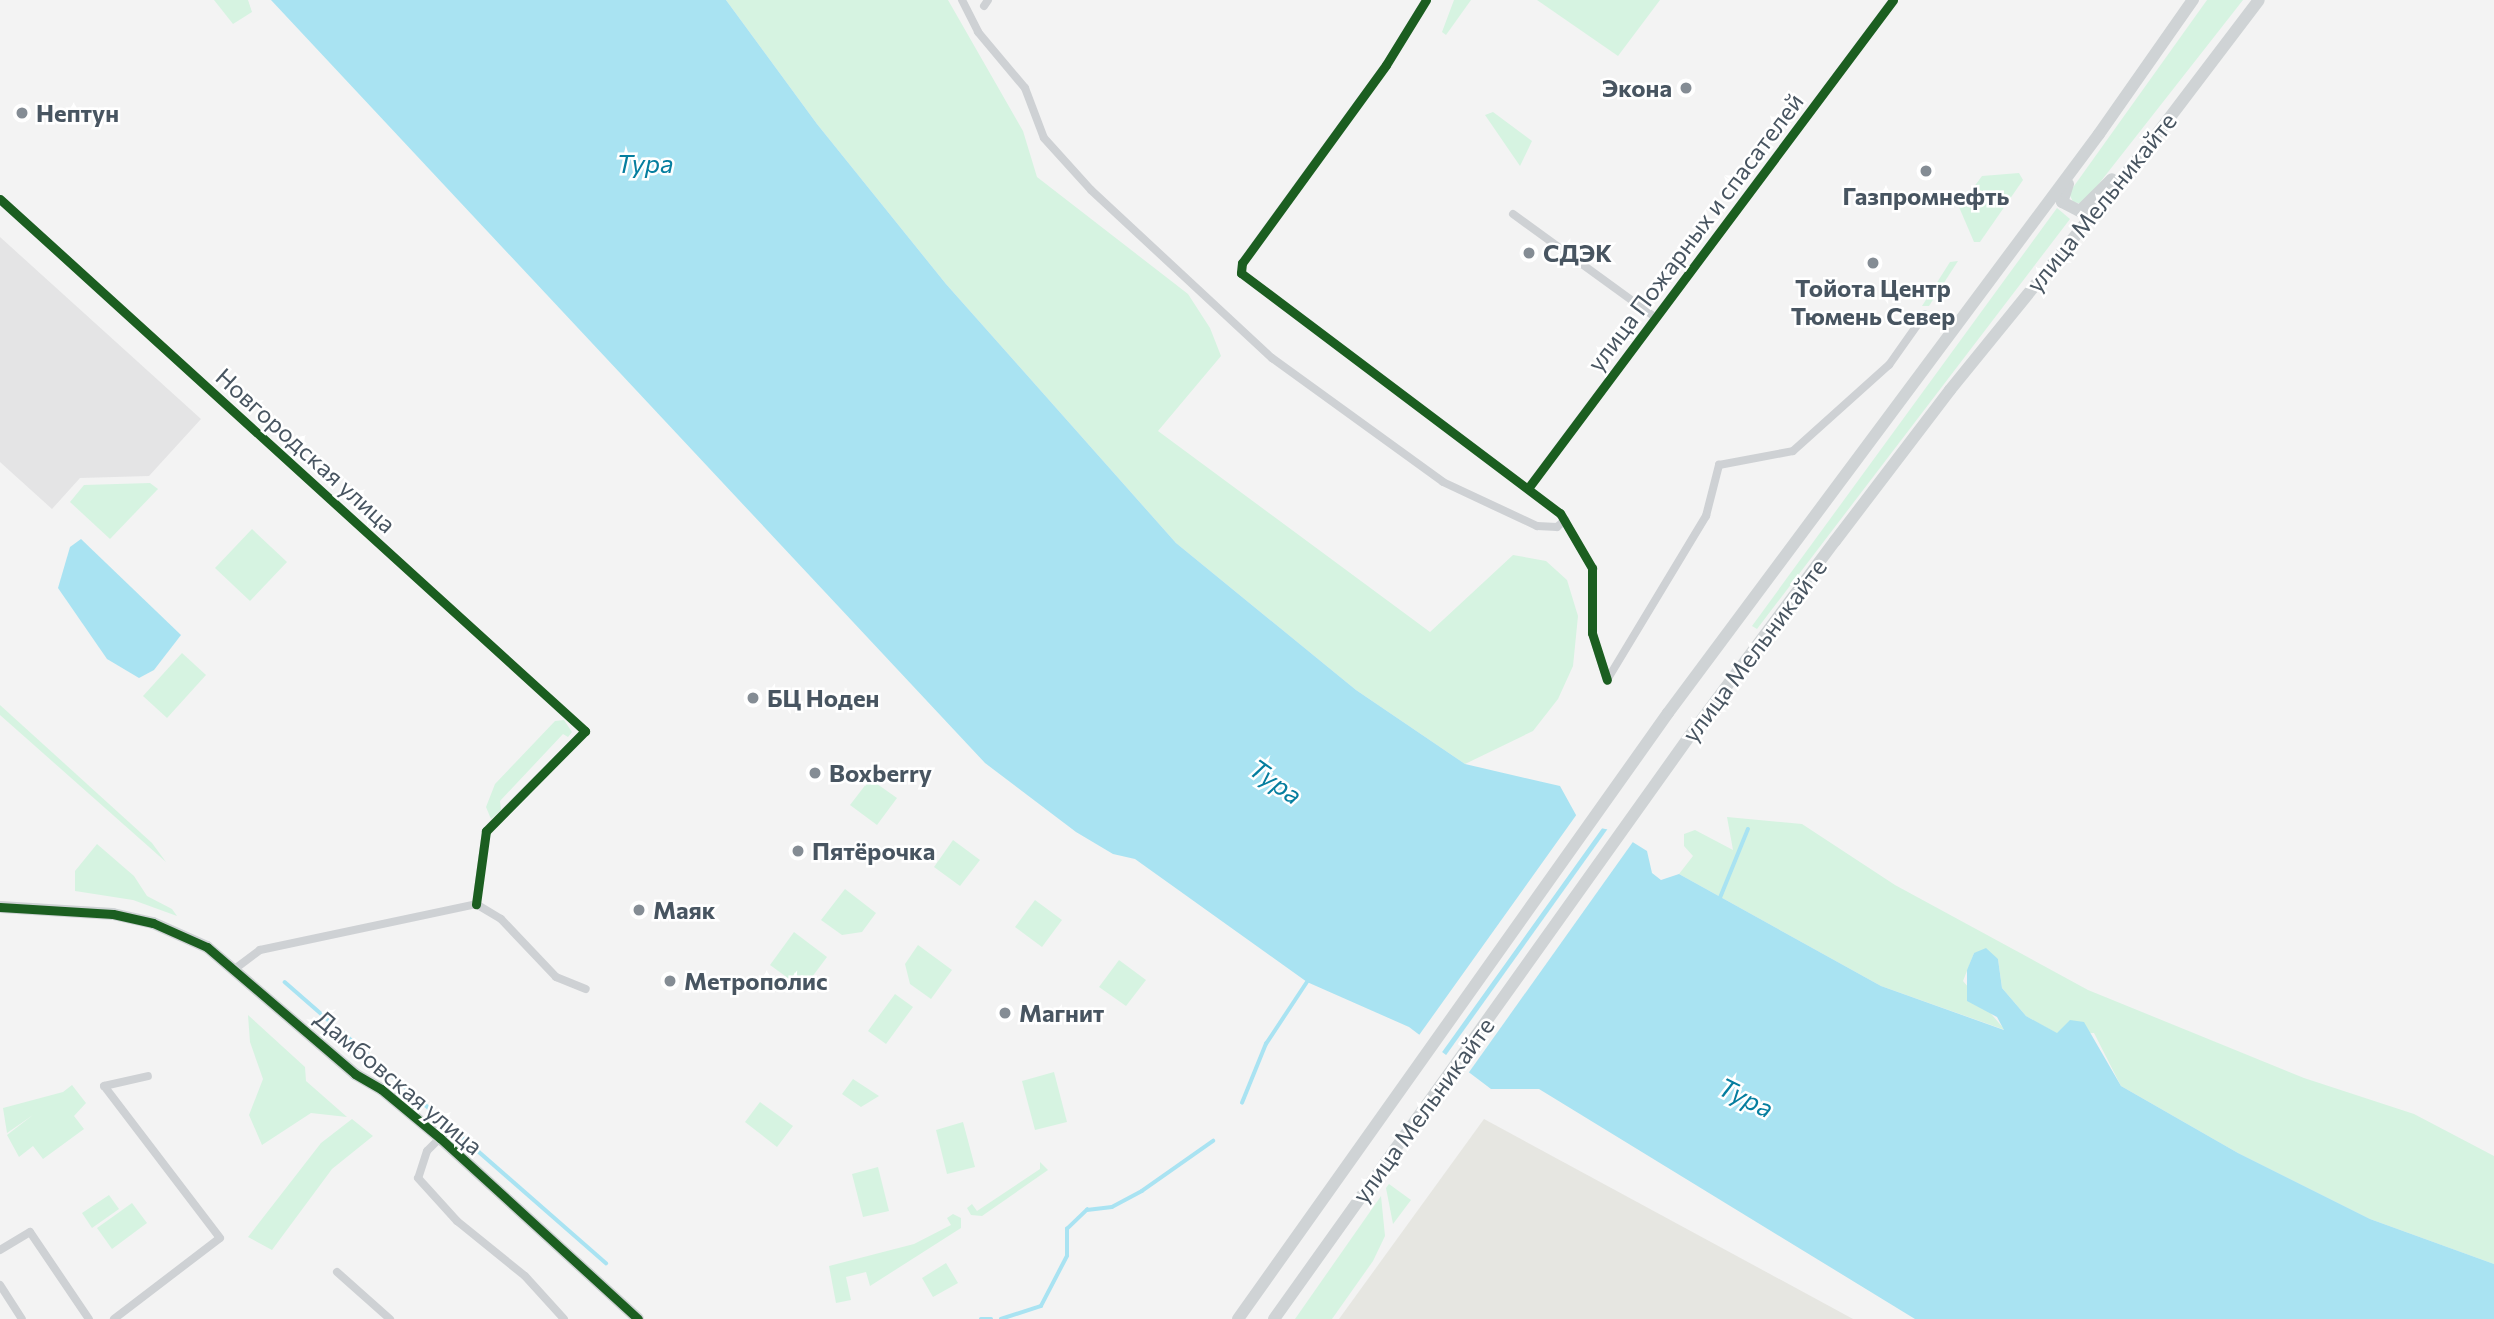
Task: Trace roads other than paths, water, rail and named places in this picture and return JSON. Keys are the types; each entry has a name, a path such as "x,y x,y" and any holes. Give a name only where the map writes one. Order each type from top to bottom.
{"main road":[{"name":"улица Мельникайте","path":"1238,1319 1351,1155 1668,713 2099,134 2193,0"},
{"name":"улица Мельникайте","path":"1274,1319 1694,730 1950,390 2142,154 2259,0"},
{"path":"2099,134 2090,158 2062,195 2067,208 2080,211 2088,207 2119,172 2142,154"},
{"name":"Дамбовская улица","path":"0,907 67,909 153,923 207,947 236,968 355,1074 381,1090 440,1139 638,1319"}],"street":[{"path":"962,0 978,32 1025,88 1044,138 1091,190 1272,358 1454,488 1537,526 1557,527 1565,520"},
{"path":"1426,0 1386,65 1242,263 1241,273 1528,487 1565,520 1592,568 1592,633 1607,680 1706,516 1719,466 1793,451 1889,365 1925,314"},
{"name":"улица Пожарных и спасателей","path":"1528,487 1893,0"},
{"name":"Новгородская улица","path":"0,200 585,731 486,831 476,904"},
{"path":"1513,214 1655,317"},
{"path":"236,968 260,950 476,904 500,919 556,977 586,989"},
{"path":"114,1319 220,1238 104,1086 148,1076"},
{"path":"440,1139 427,1151 418,1178 457,1221 525,1276 564,1319"},
{"path":"0,1250 30,1232 89,1319"},
{"path":"337,1272 390,1319"},
{"path":"0,1285 22,1319"}],"water":[{"name":"Тура","path":"271,0 726,0 817,124 946,284 1176,543 1356,690 1465,764 1560,786 1581,824 1615,831 1647,851 1652,873 1661,880 1679,874 1881,986 2004,1030 1997,1017 1967,1001 1967,970 1974,953 1986,948 1998,959 2002,988 2026,1016 2057,1033 2070,1020 2084,1022 2121,1086 2238,1153 2370,1219 2494,1264 2494,1319 1915,1319 1539,1089 1491,1089 1409,1027 1307,982 1135,859 1113,854 1076,832 985,763"},
{"path":"81,539 181,635 154,670 139,678 107,659 58,588 70,547"}],"waterway":[{"path":"1720,898 1748,829"},
{"path":"285,982 606,1263"},
{"path":"1242,1103 1266,1044 1307,982"},
{"path":"1001,1319 1041,1306 1067,1256 1067,1229 1087,1210 1112,1207 1142,1191 1213,1141"},
{"path":"981,1319 991,1319"}],"place":[{"name":"Экона","path":"1686,88"},
{"name":"Нептун","path":"22,113"},
{"name":"Газпромнефть","path":"1926,171"},
{"name":"СДЭК","path":"1529,253"},
{"name":"Тойота Центр Тюмень Север","path":"1873,263"},
{"name":"БЦ Ноден","path":"753,698"},
{"name":"Boxberry","path":"815,773"},
{"name":"Пятёрочка","path":"798,851"},
{"name":"Маяк","path":"639,910"},
{"name":"Метрополис","path":"670,981"},
{"name":"Магнит","path":"1005,1013"}]}
